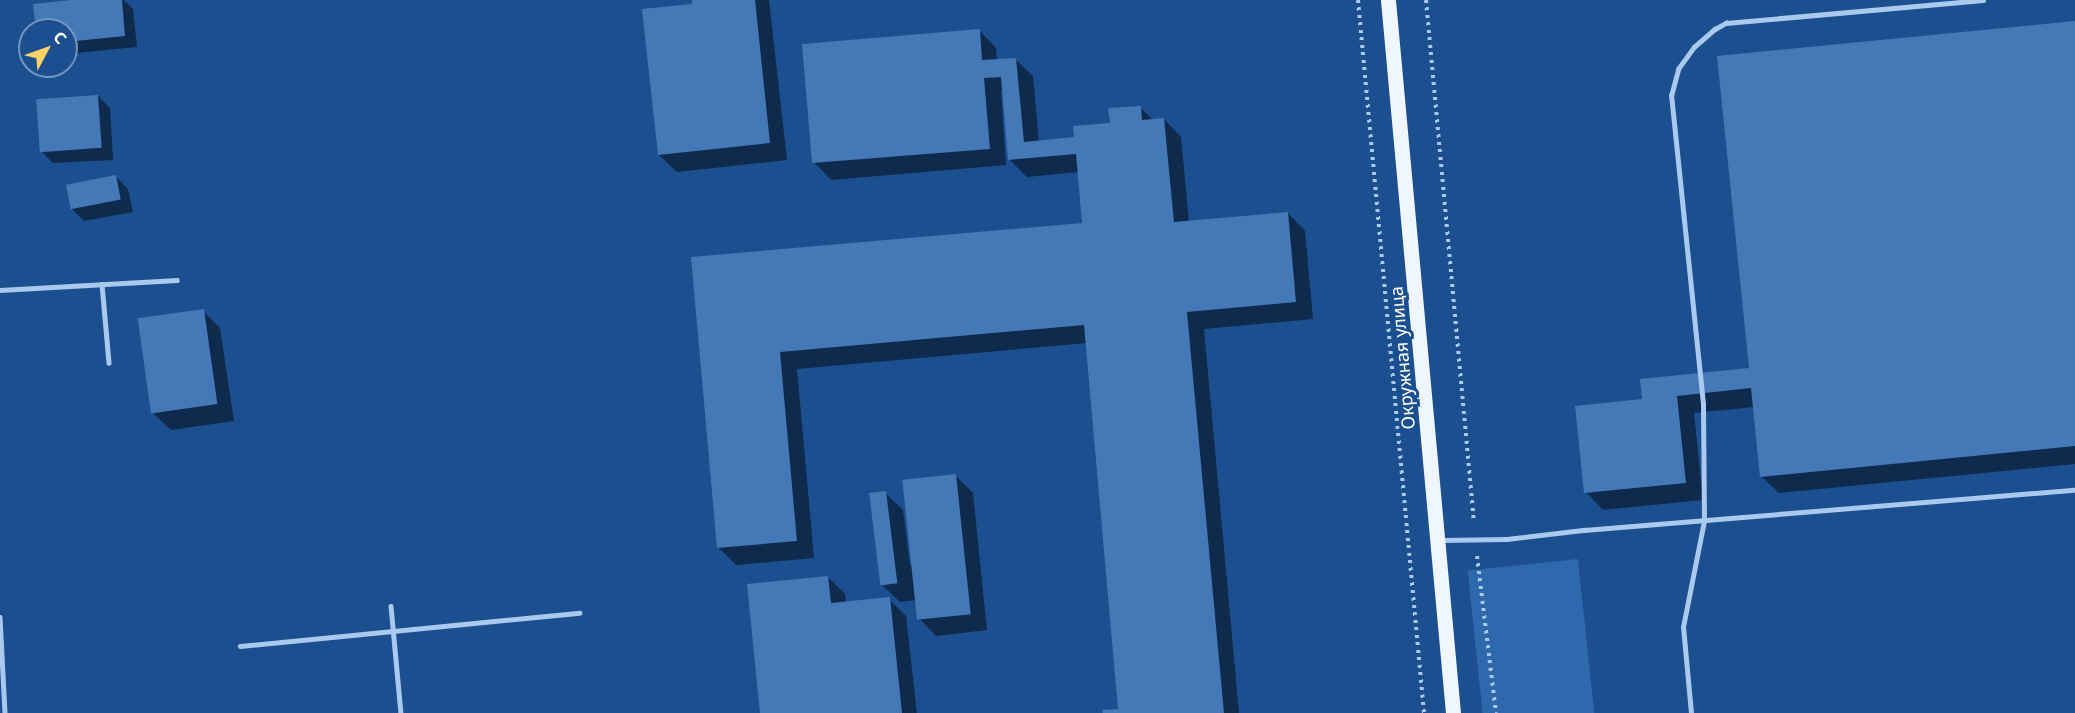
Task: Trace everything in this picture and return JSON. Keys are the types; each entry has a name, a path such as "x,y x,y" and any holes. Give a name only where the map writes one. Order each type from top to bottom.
{"main road":[{"name":"Окружная улица","path":"1388,0 1453,713"}],"lane":[{"path":"1691,713 1683,627 1704,521 1703,404 1671,96 1678,69 1694,47 1726,23 1983,0"},
{"path":"0,290 177,280"},
{"path":"102,284 109,363"},
{"path":"1439,540 1508,539 2075,490"},
{"path":"391,606 401,713"},
{"path":"240,646 393,629 579,613"},
{"path":"0,617 5,713"}],"path":[{"path":"1358,0 1424,713"},
{"path":"1426,0 1475,539 1496,713"}],"shaded area":[{"path":"1578,559 1594,713 1483,713 1468,571"}],"building":[{"path":"71,0 122,0 125,36 78,41 78,18 35,18 33,4"},
{"path":"692,0 755,0 770,143 658,155 642,9 692,4"},
{"path":"2075,21 2075,446 1760,477 1751,388 1677,396 1686,483 1584,493 1575,406 1642,399 1640,379 1749,368 1717,56"},
{"path":"980,29 982,60 1016,58 1024,142 1074,137 1073,126 1110,123 1108,108 1141,106 1142,120 1164,118 1174,222 1288,212 1296,302 1187,312 1224,713 1103,713 1102,710 1118,709 1084,325 780,352 797,541 717,548 691,257 1082,223 1076,154 1008,160 1001,77 984,78 990,149 812,163 802,44"},
{"path":"98,95 102,148 40,152 36,99"},
{"path":"116,175 121,200 71,209 66,185"},
{"path":"204,309 217,404 151,413 138,318"},
{"path":"956,474 971,614 917,620 902,480"},
{"path":"886,491 897,583 880,585 869,493"},
{"path":"828,576 831,603 890,597 902,713 760,713 747,584"}]}
